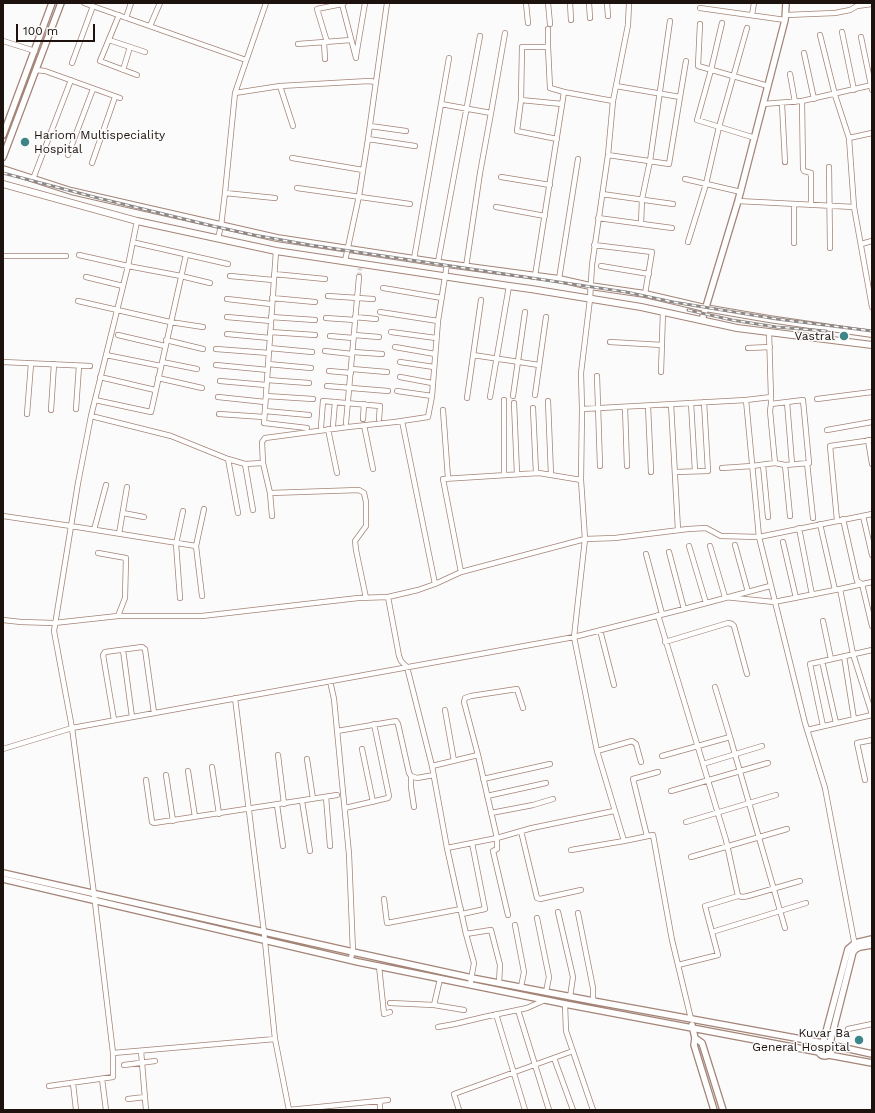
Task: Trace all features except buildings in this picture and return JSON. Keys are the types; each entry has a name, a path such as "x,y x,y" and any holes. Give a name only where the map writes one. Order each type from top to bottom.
{"main road":[{"path":"3,169 33,180 71,191 277,238 558,279 590,286 645,294 705,308 872,334"},
{"path":"3,184 137,221 276,251 345,261 360,266 531,288 663,311 736,328 872,345"}],"street":[{"path":"3,157 61,3"},
{"path":"84,3 246,60"},
{"path":"126,18 131,3"},
{"path":"150,26 160,3"},
{"path":"218,238 225,193 235,93 266,3"},
{"path":"325,59 326,42 317,9 344,3 356,58 365,3"},
{"path":"345,261 359,196 387,3"},
{"path":"526,3 528,23"},
{"path":"548,3 550,24"},
{"path":"570,3 571,20"},
{"path":"589,3 590,18"},
{"path":"607,3 608,16"},
{"path":"624,841 597,750 574,637 585,539 581,480 581,372 590,299 594,245 608,155 613,101 628,25 629,3"},
{"path":"752,15 754,3"},
{"path":"702,320 741,192 785,17 786,3"},
{"path":"3,135 50,4"},
{"path":"700,8 752,15 785,17 835,13 850,10 857,6 872,4"},
{"path":"72,63 93,6"},
{"path":"119,15 100,61 137,75"},
{"path":"641,224 642,200 650,161 670,21"},
{"path":"722,23 697,120 755,138"},
{"path":"700,24 698,66 768,86"},
{"path":"688,242 706,184 719,126 747,28"},
{"path":"548,29 550,88 613,101"},
{"path":"842,32 854,90"},
{"path":"466,266 480,173 505,33"},
{"path":"820,35 848,138 854,207 870,284 872,307"},
{"path":"438,262 480,36"},
{"path":"763,104 782,104 802,101 872,87 861,37"},
{"path":"109,40 145,52"},
{"path":"298,44 351,40"},
{"path":"3,42 34,50"},
{"path":"123,70 130,47"},
{"path":"548,47 522,47 521,100 517,131 557,139"},
{"path":"804,53 814,99"},
{"path":"414,259 449,58"},
{"path":"608,155 669,164 686,61"},
{"path":"36,70 45,71 118,98 92,163"},
{"path":"790,74 795,102"},
{"path":"33,180 70,80"},
{"path":"235,93 280,86 369,81 376,82"},
{"path":"280,86 293,126"},
{"path":"616,86 680,97"},
{"path":"68,155 93,89"},
{"path":"535,276 564,92"},
{"path":"521,100 562,104"},
{"path":"802,101 803,169 804,171 811,173 811,205"},
{"path":"441,104 491,112"},
{"path":"782,104 785,162"},
{"path":"370,126 406,131"},
{"path":"848,138 872,133"},
{"path":"368,139 415,146"},
{"path":"292,158 363,170"},
{"path":"558,279 578,159"},
{"path":"830,167 830,248"},
{"path":"501,177 550,184"},
{"path":"685,179 741,192"},
{"path":"297,188 410,204"},
{"path":"225,193 275,198"},
{"path":"602,194 673,204"},
{"path":"738,201 854,207"},
{"path":"794,204 794,243"},
{"path":"496,207 544,216"},
{"path":"598,218 672,228"},
{"path":"50,1086 113,1077 113,1053 94,894 72,728 54,631 54,623 91,416 128,266 137,221"},
{"path":"861,244 872,241"},
{"path":"136,244 228,264"},
{"path":"594,245 652,252 645,294"},
{"path":"276,251 271,304 264,423 307,428"},
{"path":"79,255 210,283"},
{"path":"95,400 151,412 186,255"},
{"path":"3,256 66,256"},
{"path":"272,516 270,493 263,463 262,442 265,438 428,417 432,396 438,321 447,264"},
{"path":"601,266 649,274"},
{"path":"274,274 325,279"},
{"path":"230,276 273,280"},
{"path":"86,277 123,286"},
{"path":"346,423 359,278"},
{"path":"490,397 509,286"},
{"path":"383,288 442,298"},
{"path":"328,296 373,299"},
{"path":"272,298 315,302"},
{"path":"78,300 117,311 203,327"},
{"path":"227,300 271,304"},
{"path":"467,398 482,300"},
{"path":"661,372 663,311"},
{"path":"380,312 438,321"},
{"path":"513,396 525,312"},
{"path":"227,317 314,320"},
{"path":"535,395 546,317"},
{"path":"326,318 376,319"},
{"path":"391,332 436,338"},
{"path":"769,332 770,411 775,463"},
{"path":"118,334 165,346"},
{"path":"227,334 315,335"},
{"path":"330,336 379,337"},
{"path":"166,340 203,348"},
{"path":"610,342 662,345"},
{"path":"395,347 435,354"},
{"path":"748,348 770,347"},
{"path":"216,349 312,352"},
{"path":"325,352 382,354"},
{"path":"106,355 197,369"},
{"path":"473,355 539,365"},
{"path":"3,362 90,366"},
{"path":"400,362 434,367"},
{"path":"27,414 32,364"},
{"path":"52,410 54,364"},
{"path":"216,365 311,368"},
{"path":"76,409 79,366"},
{"path":"329,371 386,372"},
{"path":"597,376 600,466"},
{"path":"100,377 156,390"},
{"path":"400,377 432,383"},
{"path":"158,378 202,388"},
{"path":"220,381 309,383"},
{"path":"327,386 388,391"},
{"path":"397,391 432,396"},
{"path":"817,399 872,392"},
{"path":"266,396 313,399"},
{"path":"218,397 265,402"},
{"path":"582,409 746,400 771,397"},
{"path":"504,400 504,474"},
{"path":"548,400 551,475"},
{"path":"746,400 759,537 807,730 825,788 856,949 830,1044 832,1049 829,1055"},
{"path":"771,404 803,400 809,463 807,463 813,518"},
{"path":"321,427 323,401 380,406 379,419"},
{"path":"333,425 335,402"},
{"path":"675,472 708,471 704,402"},
{"path":"787,402 792,464"},
{"path":"514,403 517,474"},
{"path":"691,403 695,471"},
{"path":"363,419 364,404"},
{"path":"671,404 678,530"},
{"path":"648,406 651,472"},
{"path":"625,407 627,466"},
{"path":"533,408 536,473"},
{"path":"443,410 448,478"},
{"path":"264,411 309,415"},
{"path":"219,414 264,417"},
{"path":"91,416 171,436 228,460 245,464 263,463"},
{"path":"402,421 435,584"},
{"path":"828,430 872,422"},
{"path":"364,425 372,469"},
{"path":"328,430 337,473"},
{"path":"837,520 830,446 870,440 872,464"},
{"path":"228,460 238,513"},
{"path":"722,468 775,463 785,465 807,463"},
{"path":"245,464 253,510"},
{"path":"763,465 768,517"},
{"path":"785,465 790,516"},
{"path":"462,572 444,479 536,473 581,480"},
{"path":"94,530 106,485"},
{"path":"119,534 127,487"},
{"path":"270,493 359,490 364,493 366,502 366,526 355,541 366,598"},
{"path":"202,596 196,546 204,509"},
{"path":"180,598 176,544 183,511"},
{"path":"123,513 144,518"},
{"path":"3,620 54,623 118,616 202,616 366,598 388,597 418,590 462,572 585,539 615,538 706,528 721,536 759,537 872,514"},
{"path":"3,516 196,546"},
{"path":"863,516 872,555"},
{"path":"843,519 857,581 862,584 872,626"},
{"path":"807,730 872,715 853,654 820,524"},
{"path":"799,528 812,595"},
{"path":"783,542 796,598"},
{"path":"735,545 748,592"},
{"path":"689,546 706,603"},
{"path":"710,546 725,597"},
{"path":"669,552 684,609"},
{"path":"98,553 126,558 125,598 118,616"},
{"path":"646,554 665,642 698,746 727,847 738,896"},
{"path":"725,597 774,602 872,582"},
{"path":"3,749 72,728 574,637 770,586"},
{"path":"388,597 399,656 401,661 407,667 432,766 447,848 474,963 470,985"},
{"path":"823,621 831,659"},
{"path":"665,642 728,623 732,624 734,626 747,674"},
{"path":"600,630 614,685"},
{"path":"114,720 103,655 105,652 142,647 145,649 154,713"},
{"path":"123,650 132,717"},
{"path":"824,726 810,664 872,650"},
{"path":"844,656 854,719"},
{"path":"822,661 836,723"},
{"path":"330,681 334,699 349,854 353,952 350,960"},
{"path":"715,687 785,928"},
{"path":"508,915 493,851 497,849 491,813 464,702 465,698 471,696 517,689 523,708"},
{"path":"235,698 265,940 275,1039 289,1110 388,1100"},
{"path":"444,710 454,761"},
{"path":"337,731 396,721 409,772 412,776 411,787 414,807"},
{"path":"345,808 388,798 389,796 374,724"},
{"path":"662,756 730,737"},
{"path":"865,780 857,743 872,740"},
{"path":"597,750 632,741 636,744 641,762"},
{"path":"703,764 762,746"},
{"path":"362,749 373,802"},
{"path":"278,755 284,804"},
{"path":"432,766 478,755"},
{"path":"307,759 313,799"},
{"path":"671,791 768,763"},
{"path":"483,779 550,764"},
{"path":"212,767 219,814"},
{"path":"188,771 195,817"},
{"path":"647,836 633,779 658,772"},
{"path":"166,775 173,821"},
{"path":"412,776 417,778 434,775"},
{"path":"146,780 152,822 154,823 248,810 337,795"},
{"path":"487,796 546,783"},
{"path":"686,822 776,795"},
{"path":"326,797 330,846"},
{"path":"491,813 533,805 553,799"},
{"path":"302,801 310,851"},
{"path":"277,805 283,846"},
{"path":"447,848 614,811"},
{"path":"691,857 787,829"},
{"path":"521,831 537,898 540,899 581,890"},
{"path":"571,850 653,835 678,965 690,1019 694,1028 694,1045 714,1110"},
{"path":"384,899 387,923 485,909 472,843"},
{"path":"3,873 472,978 690,1019 823,1042 872,1054"},
{"path":"3,880 350,960 440,979 819,1052 825,1056 829,1055 871,1061"},
{"path":"678,965 718,955 705,906 738,896 743,897 800,881"},
{"path":"712,932 806,903"},
{"path":"558,912 573,977 570,997"},
{"path":"578,913 593,988 593,1001"},
{"path":"537,918 549,977 546,992"},
{"path":"515,925 524,972 521,987"},
{"path":"466,934 491,930 500,965 499,983"},
{"path":"819,1052 848,949 855,943 872,939"},
{"path":"856,949 872,945"},
{"path":"379,966 384,1014 390,1012"},
{"path":"434,1005 440,979"},
{"path":"438,1027 527,1008 545,1000"},
{"path":"390,1003 434,1005 464,1010"},
{"path":"565,1004 566,1031 592,1110"},
{"path":"518,1010 549,1110"},
{"path":"496,1014 512,1072 525,1110"},
{"path":"848,1029 872,1024"},
{"path":"695,1038 702,1043 723,1110"},
{"path":"113,1053 275,1039"},
{"path":"141,1051 146,1110"},
{"path":"459,1110 454,1094 573,1051"},
{"path":"554,1058 573,1110"},
{"path":"124,1065 155,1061"},
{"path":"102,1079 106,1110"},
{"path":"73,1083 76,1110"},
{"path":"128,1099 145,1097"},
{"path":"380,1101 380,1110"}],"tunnel":[{"path":"359,277 360,268"}],"railway":[{"path":"3,173 98,198 254,235 310,245 626,292 673,302 777,319 872,331"},
{"path":"688,310 732,320 776,327 826,331"}],"place":[{"name":"Hariom Multispeciality Hospital","path":"25,142"},
{"name":"Vastral","path":"844,336"},
{"name":"Kuvar Ba General Hospital","path":"859,1040"}]}
